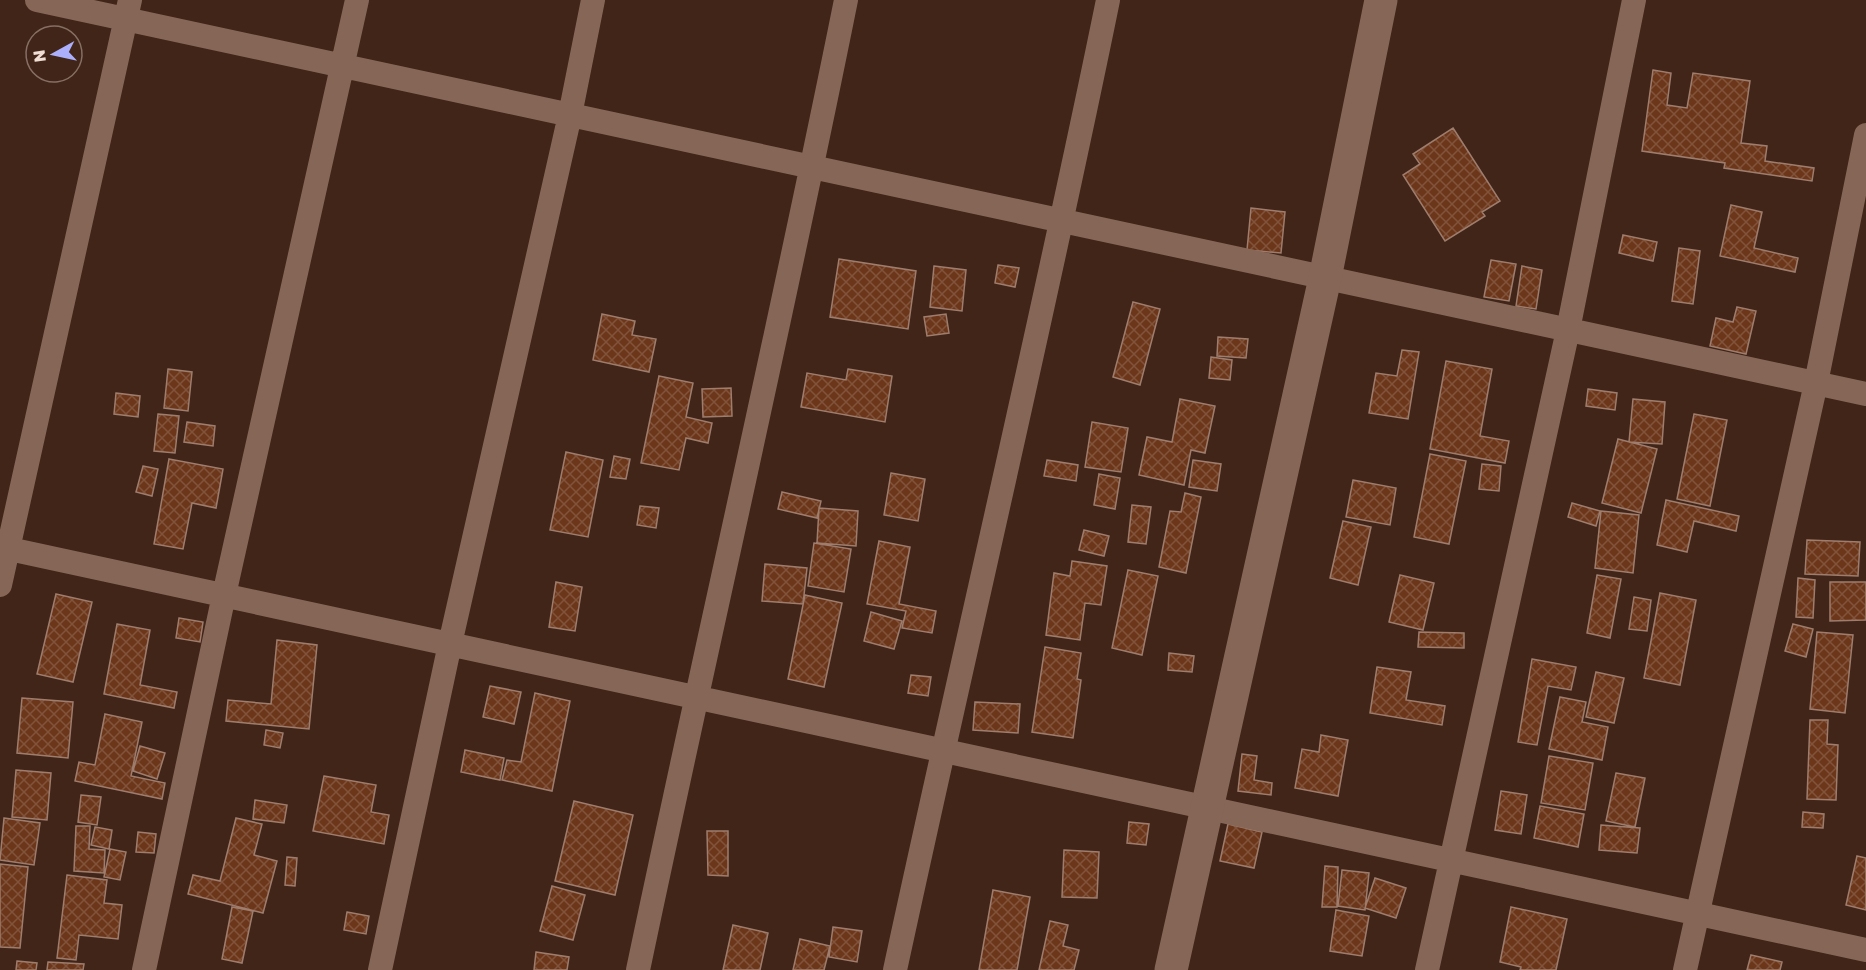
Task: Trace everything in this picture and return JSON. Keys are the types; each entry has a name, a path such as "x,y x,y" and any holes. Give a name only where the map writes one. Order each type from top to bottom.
{"street":[{"path":"37,0 128,10 343,66 1866,394"},
{"path":"144,970 224,596 357,0"},
{"path":"380,970 450,644 570,115 593,0"},
{"path":"638,970 846,0"},
{"path":"895,970 1063,221 1108,0"},
{"path":"1172,970 1206,807 1325,278 1381,0"},
{"path":"1427,970 1568,330 1634,0"},
{"path":"0,585 4,548 128,10"},
{"path":"1685,970 1816,383 1866,135"},
{"path":"4,548 1866,950"}],"building":[{"path":"1653,70 1671,73 1667,105 1687,108 1693,73 1750,81 1741,143 1767,146 1765,161 1814,168 1812,181 1724,168 1725,163 1642,151"},
{"path":"1453,128 1500,201 1482,212 1485,216 1445,241 1403,175 1420,164 1413,154"},
{"path":"1731,205 1762,212 1754,248 1798,258 1795,272 1720,256"},
{"path":"1251,208 1285,212 1281,253 1247,250"},
{"path":"1623,235 1657,242 1653,261 1619,253"},
{"path":"1679,248 1700,251 1693,304 1672,301"},
{"path":"839,259 916,271 908,329 830,317"},
{"path":"1491,260 1516,264 1509,301 1484,297"},
{"path":"998,265 1019,268 1015,287 995,283"},
{"path":"934,266 966,270 962,311 930,307"},
{"path":"1522,266 1542,270 1536,309 1516,306"},
{"path":"1133,302 1160,309 1140,385 1113,377"},
{"path":"1737,307 1756,311 1746,354 1710,346 1716,318 1733,322"},
{"path":"602,314 635,321 632,335 656,339 649,372 593,360"},
{"path":"946,314 949,333 927,336 924,317"},
{"path":"1218,337 1248,339 1246,358 1217,356"},
{"path":"1402,350 1419,352 1408,419 1369,413 1376,373 1397,376"},
{"path":"1211,357 1232,360 1230,380 1209,378"},
{"path":"1446,361 1492,369 1480,436 1509,441 1505,463 1430,449"},
{"path":"168,369 192,372 188,411 164,408"},
{"path":"848,369 892,376 885,422 801,407 807,373 846,380"},
{"path":"659,376 693,383 686,417 712,423 708,443 686,438 679,470 641,463"},
{"path":"731,388 732,416 703,417 702,389"},
{"path":"1588,389 1617,393 1615,410 1586,406"},
{"path":"116,393 140,396 138,417 114,414"},
{"path":"1180,399 1215,406 1205,453 1191,450 1184,485 1139,475 1147,437 1172,442"},
{"path":"1633,399 1665,402 1662,444 1629,442"},
{"path":"158,414 179,416 175,453 154,451"},
{"path":"1694,414 1727,420 1710,506 1677,499"},
{"path":"187,422 215,426 213,446 184,442"},
{"path":"1092,422 1128,428 1121,472 1085,467"},
{"path":"1618,439 1657,449 1641,513 1602,503"},
{"path":"566,452 603,460 588,537 550,530"},
{"path":"1430,454 1466,461 1449,544 1414,537"},
{"path":"614,456 630,459 626,479 610,477"},
{"path":"169,459 223,469 216,508 192,503 183,549 154,544"},
{"path":"1047,460 1078,465 1076,481 1044,476"},
{"path":"1193,460 1221,464 1217,491 1189,487"},
{"path":"1482,464 1501,466 1499,491 1479,489"},
{"path":"143,466 158,469 152,496 136,492"},
{"path":"891,473 925,479 918,521 884,515"},
{"path":"1099,474 1120,478 1115,509 1094,505"},
{"path":"1353,480 1396,488 1390,525 1346,517"},
{"path":"782,492 821,501 817,518 778,509"},
{"path":"1185,493 1201,497 1186,573 1159,567 1170,511 1181,512"},
{"path":"1666,500 1739,516 1736,531 1694,521 1687,552 1657,545"},
{"path":"1572,503 1600,511 1596,526 1568,517"},
{"path":"1132,505 1151,507 1146,544 1128,542"},
{"path":"640,506 659,508 656,528 637,525"},
{"path":"819,508 858,511 856,546 817,543"},
{"path":"1601,511 1639,515 1633,573 1595,568"},
{"path":"1343,521 1371,527 1358,585 1330,578"},
{"path":"1084,530 1109,536 1104,556 1079,550"},
{"path":"1807,540 1860,542 1858,576 1805,574"},
{"path":"879,541 910,547 899,604 936,611 932,633 902,628 906,611 867,604"},
{"path":"814,543 851,549 844,592 808,586"},
{"path":"1072,561 1107,566 1101,605 1085,603 1080,640 1046,635 1054,573 1070,576"},
{"path":"765,564 807,568 803,604 762,601"},
{"path":"1128,570 1158,576 1142,655 1112,648"},
{"path":"1400,575 1434,583 1423,630 1389,622"},
{"path":"1597,575 1621,579 1610,638 1587,633"},
{"path":"1798,578 1815,580 1813,618 1796,617"},
{"path":"556,582 582,587 575,631 549,627"},
{"path":"1830,582 1866,582 1866,620 1830,621"},
{"path":"1660,593 1696,600 1680,685 1644,678"},
{"path":"56,594 92,602 73,682 37,674"},
{"path":"805,595 842,603 824,687 788,679"},
{"path":"1634,597 1651,600 1647,631 1629,629"},
{"path":"871,612 902,621 894,649 864,641"},
{"path":"179,618 203,622 200,642 176,638"},
{"path":"117,624 150,630 140,685 177,692 174,708 104,694"},
{"path":"1793,624 1813,629 1806,657 1785,651"},
{"path":"1419,632 1464,633 1464,648 1418,647"},
{"path":"1817,632 1853,635 1845,713 1810,709"},
{"path":"277,640 317,645 309,729 226,721 228,700 271,704"},
{"path":"1045,647 1081,653 1077,679 1081,680 1073,738 1032,732"},
{"path":"1169,653 1194,656 1192,672 1168,670"},
{"path":"1532,659 1576,667 1571,690 1548,686 1537,745 1518,742"},
{"path":"1377,667 1411,672 1406,700 1445,706 1442,725 1370,713"},
{"path":"1596,672 1624,678 1614,723 1586,717"},
{"path":"911,675 931,677 928,696 908,693"},
{"path":"490,686 521,692 514,724 483,717"},
{"path":"535,693 570,701 552,791 502,780 507,760 521,762"},
{"path":"1560,697 1586,702 1582,722 1608,727 1602,760 1549,749"},
{"path":"22,698 73,702 68,758 17,753"},
{"path":"975,702 1020,704 1018,733 973,730"},
{"path":"105,714 142,722 131,776 165,783 162,799 75,781 79,762 95,765"},
{"path":"1810,720 1828,720 1827,744 1838,745 1836,800 1807,799"},
{"path":"266,730 283,733 280,748 264,745"},
{"path":"1321,735 1348,740 1338,796 1295,788 1302,749 1319,752"},
{"path":"140,746 165,753 157,779 133,771"},
{"path":"465,750 504,758 500,780 461,772"},
{"path":"1242,754 1257,756 1254,780 1272,783 1271,795 1238,791"},
{"path":"1549,756 1593,763 1585,810 1541,803"},
{"path":"16,770 51,773 47,820 12,817"},
{"path":"1616,773 1645,778 1635,827 1606,821"},
{"path":"324,776 376,785 371,812 389,815 384,844 313,831"},
{"path":"1501,791 1527,795 1521,834 1495,830"},
{"path":"81,795 101,797 97,825 78,822"},
{"path":"255,800 287,805 284,823 253,819"},
{"path":"574,801 633,815 615,895 555,881"},
{"path":"1540,806 1584,814 1578,847 1534,838"},
{"path":"1803,812 1824,814 1823,828 1802,827"},
{"path":"4,818 40,823 34,865 0,860"},
{"path":"236,818 262,824 254,855 277,861 263,913 188,894 193,875 220,881"},
{"path":"1129,822 1149,824 1146,845 1127,843"},
{"path":"1228,824 1262,832 1254,868 1220,861"},
{"path":"1601,825 1640,828 1637,853 1599,850"},
{"path":"76,826 90,826 89,849 105,850 104,873 74,871"},
{"path":"95,827 112,830 109,849 91,845"},
{"path":"707,831 728,831 728,876 708,875"},
{"path":"138,832 156,834 154,853 136,852"},
{"path":"110,849 126,852 120,880 104,877"},
{"path":"1064,850 1099,852 1097,898 1062,897"},
{"path":"1857,856 1866,858 1866,910 1846,905"},
{"path":"287,857 297,858 295,886 285,885"},
{"path":"0,864 28,867 20,948 0,947"},
{"path":"1325,866 1338,867 1337,907 1322,907"},
{"path":"1342,870 1369,873 1365,910 1338,906"},
{"path":"67,875 107,880 104,903 122,905 118,939 79,935 76,960 57,958"},
{"path":"1375,878 1406,888 1396,918 1365,908"},
{"path":"552,886 585,895 573,940 540,931"},
{"path":"993,890 1030,897 1017,970 979,970"},
{"path":"232,907 253,911 242,963 222,959"},
{"path":"1511,907 1567,919 1556,970 1520,970 1521,967 1500,962"},
{"path":"1336,910 1369,916 1362,956 1330,951"},
{"path":"347,912 369,916 366,934 344,930"},
{"path":"1050,921 1068,925 1063,946 1079,950 1074,970 1039,970"},
{"path":"733,925 768,933 760,970 723,970"},
{"path":"833,927 862,931 857,962 829,957"},
{"path":"800,939 830,946 824,970 793,970"},
{"path":"536,952 569,957 567,970 534,970"},
{"path":"1751,955 1782,962 1780,970 1747,970"},
{"path":"17,961 37,963 36,970 16,970"},
{"path":"48,962 84,964 83,970 47,970"}]}
